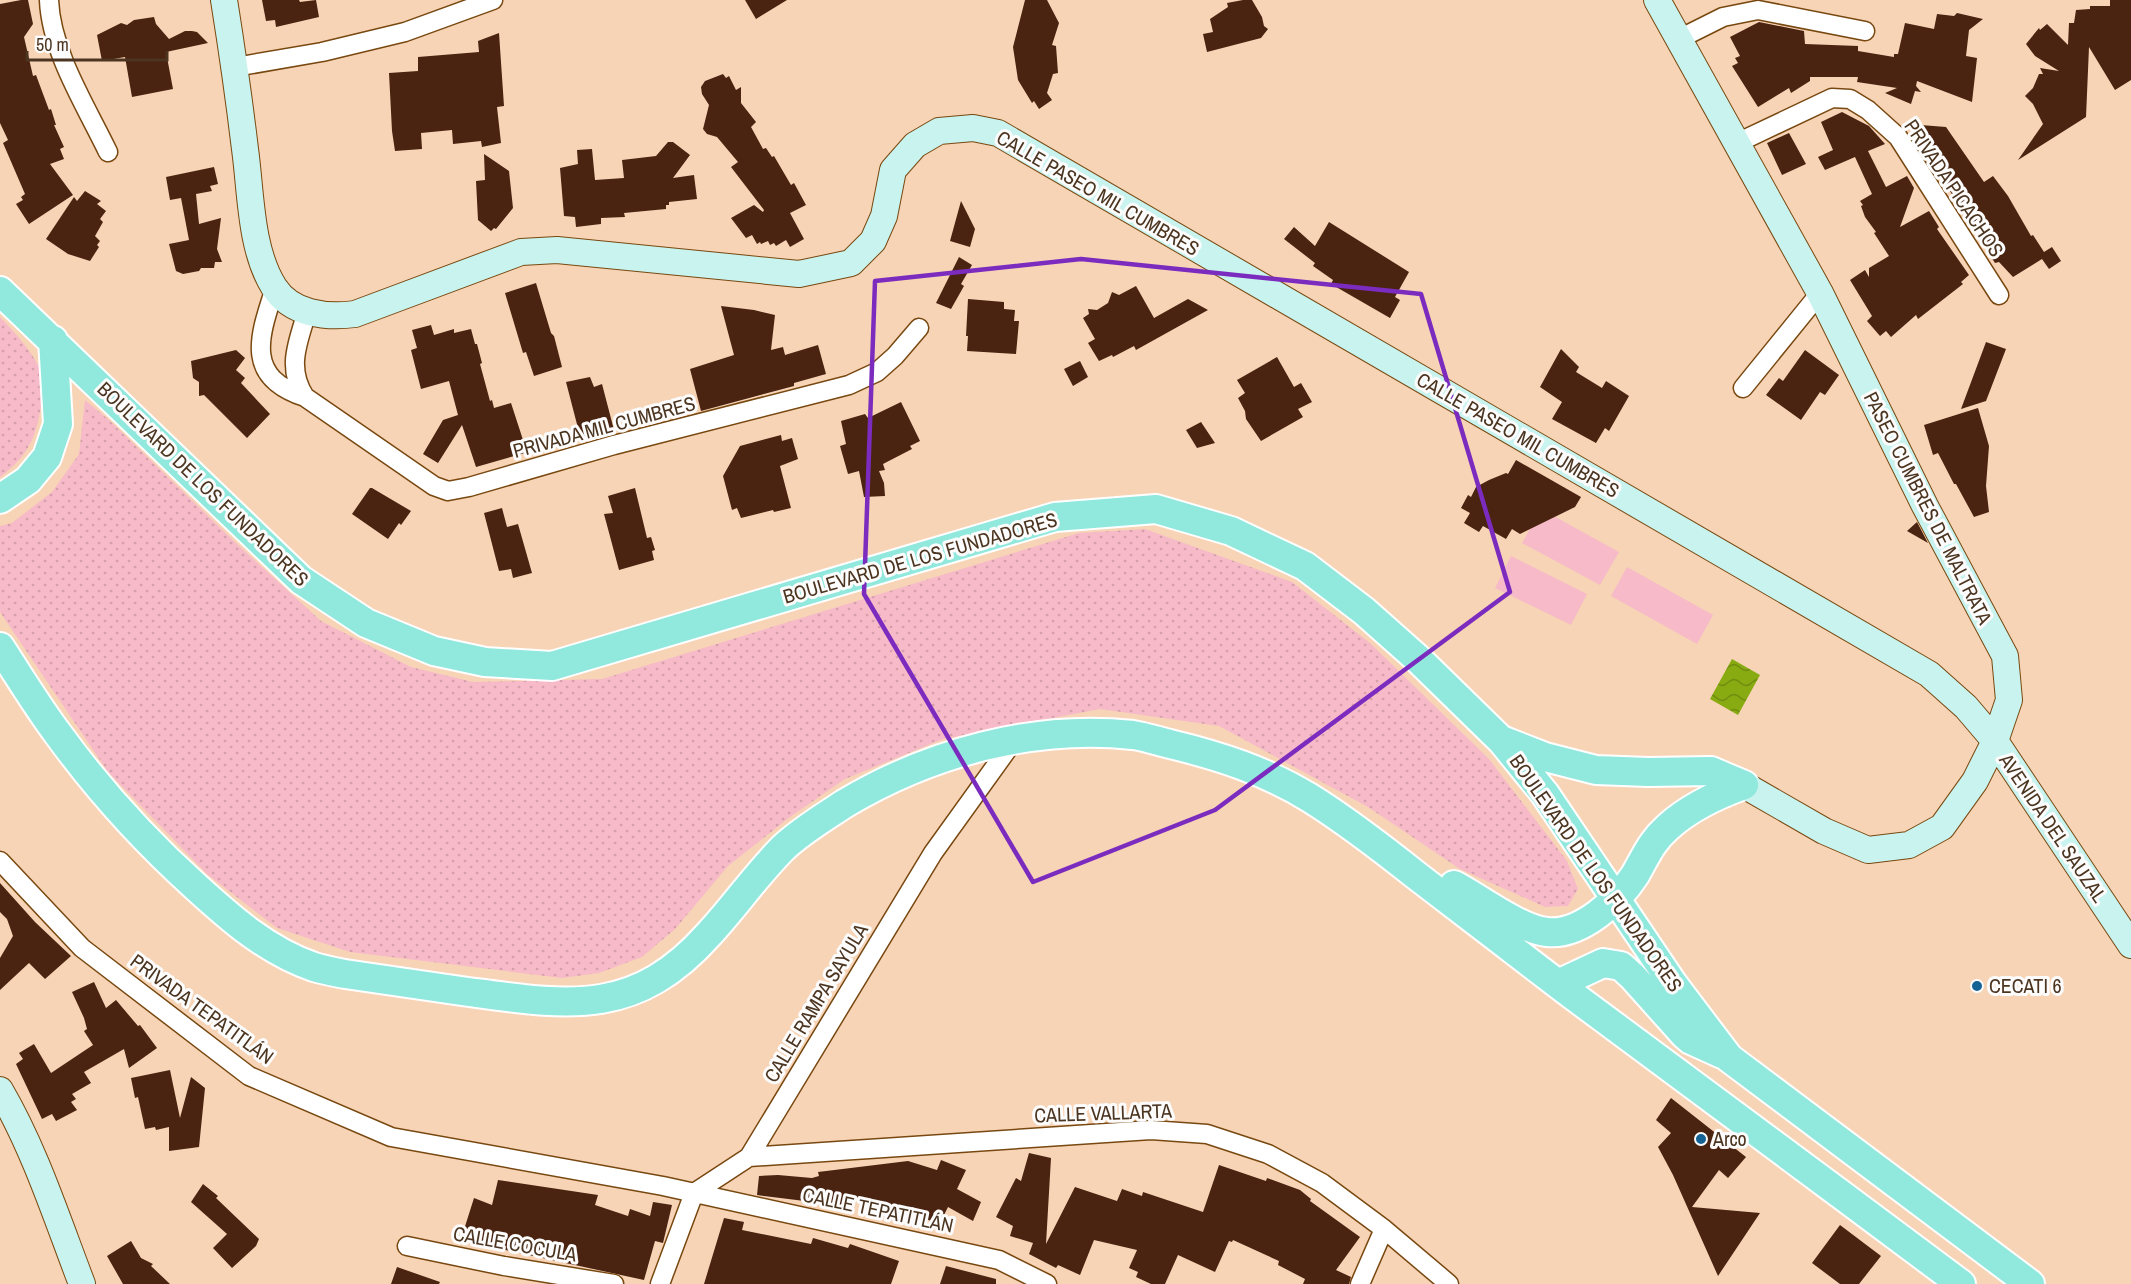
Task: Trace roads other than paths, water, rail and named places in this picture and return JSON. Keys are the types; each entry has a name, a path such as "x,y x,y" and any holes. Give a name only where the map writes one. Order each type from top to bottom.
{"main road":[{"name":"BOULEVARD DE LOS FUNDADORES","path":"0,291 301,580 366,624 434,651 485,662 552,666 1055,517 1156,509 1231,531 1305,566 1364,611 1418,659 1502,741 1545,794 1673,984 1729,1058 2030,1284"},
{"path":"0,499 28,480 41,465 47,457 55,435 58,423 53,340"},
{"path":"0,647 56,732 93,781 125,817 231,919 261,940 288,956 314,967 345,974 546,1002 586,1002 626,994 666,974 707,938 760,872 784,847 812,824 859,795 912,771 960,753 1015,739 1069,734 1135,735 1217,755 1272,777 1311,799 1400,862 1558,984 1961,1284"},
{"path":"1502,741 1545,757 1596,770 1711,771 1744,785"},
{"path":"1400,862 1429,872 1518,922 1545,932 1562,932 1579,926 1606,909 1616,899 1635,875 1648,849 1667,827 1691,809 1719,794 1744,785"},
{"path":"1558,984 1603,963 1621,966 1691,1040 1729,1058"}],"street":[{"path":"49,0 53,32 108,152"},
{"name":"CALLE PASEO MIL CUMBRES","path":"224,0 235,67 257,245 275,288 294,306 308,312 337,317 355,314 521,252 557,250 799,274 851,263 873,241 884,216 893,170 915,145 939,131 973,128 998,133 1929,674 1966,707 1995,741"},
{"path":"235,67 322,52 405,32 493,0"},
{"name":"PASEO CUMBRES DE MALTRATA","path":"1657,0 1820,293 1925,506 2005,656 2009,700 1995,741 1975,781 1942,826 1910,845 1868,850 1824,831 1744,785"},
{"path":"1679,39 1723,17 1758,10 1865,31"},
{"name":"PRIVADA PICACHOS","path":"1737,143 1832,98 1850,99 1868,110 1898,137 1999,295"},
{"name":"PRIVADA MIL CUMBRES","path":"275,288 262,331 261,353 263,365 273,382 291,393 305,397 434,486 448,491 470,487 614,445 849,385 877,372 895,356 919,328"},
{"path":"1743,388 1820,293"},
{"path":"305,397 294,370 298,341 308,312"},
{"name":"CALLE RAMPA SAYULA","path":"694,1193 749,1157 933,853 1015,739"},
{"name":"AVENIDA DEL SAUZAL","path":"1995,741 2131,945"},
{"name":"PRIVADA TEPATITLÁN","path":"0,861 82,948 249,1076 391,1137 694,1193"},
{"path":"0,1090 13,1112 35,1163 82,1284"},
{"name":"CALLE VALLARTA","path":"749,1157 1151,1130 1207,1134 1268,1154 1322,1183 1384,1228 1449,1284"},
{"path":"660,1284 694,1193"},
{"name":"CALLE TEPATITLÁN","path":"694,1193 999,1260 1047,1284"},
{"path":"1360,1284 1384,1228"},
{"name":"CALLE COCULA","path":"407,1246 504,1266 614,1284"}],"water":[{"path":"1732,659 1760,675 1738,715 1710,699"}],"place":[{"name":"CECATI 6","path":"1977,986"},
{"name":"Arco","path":"1701,1139"}]}
